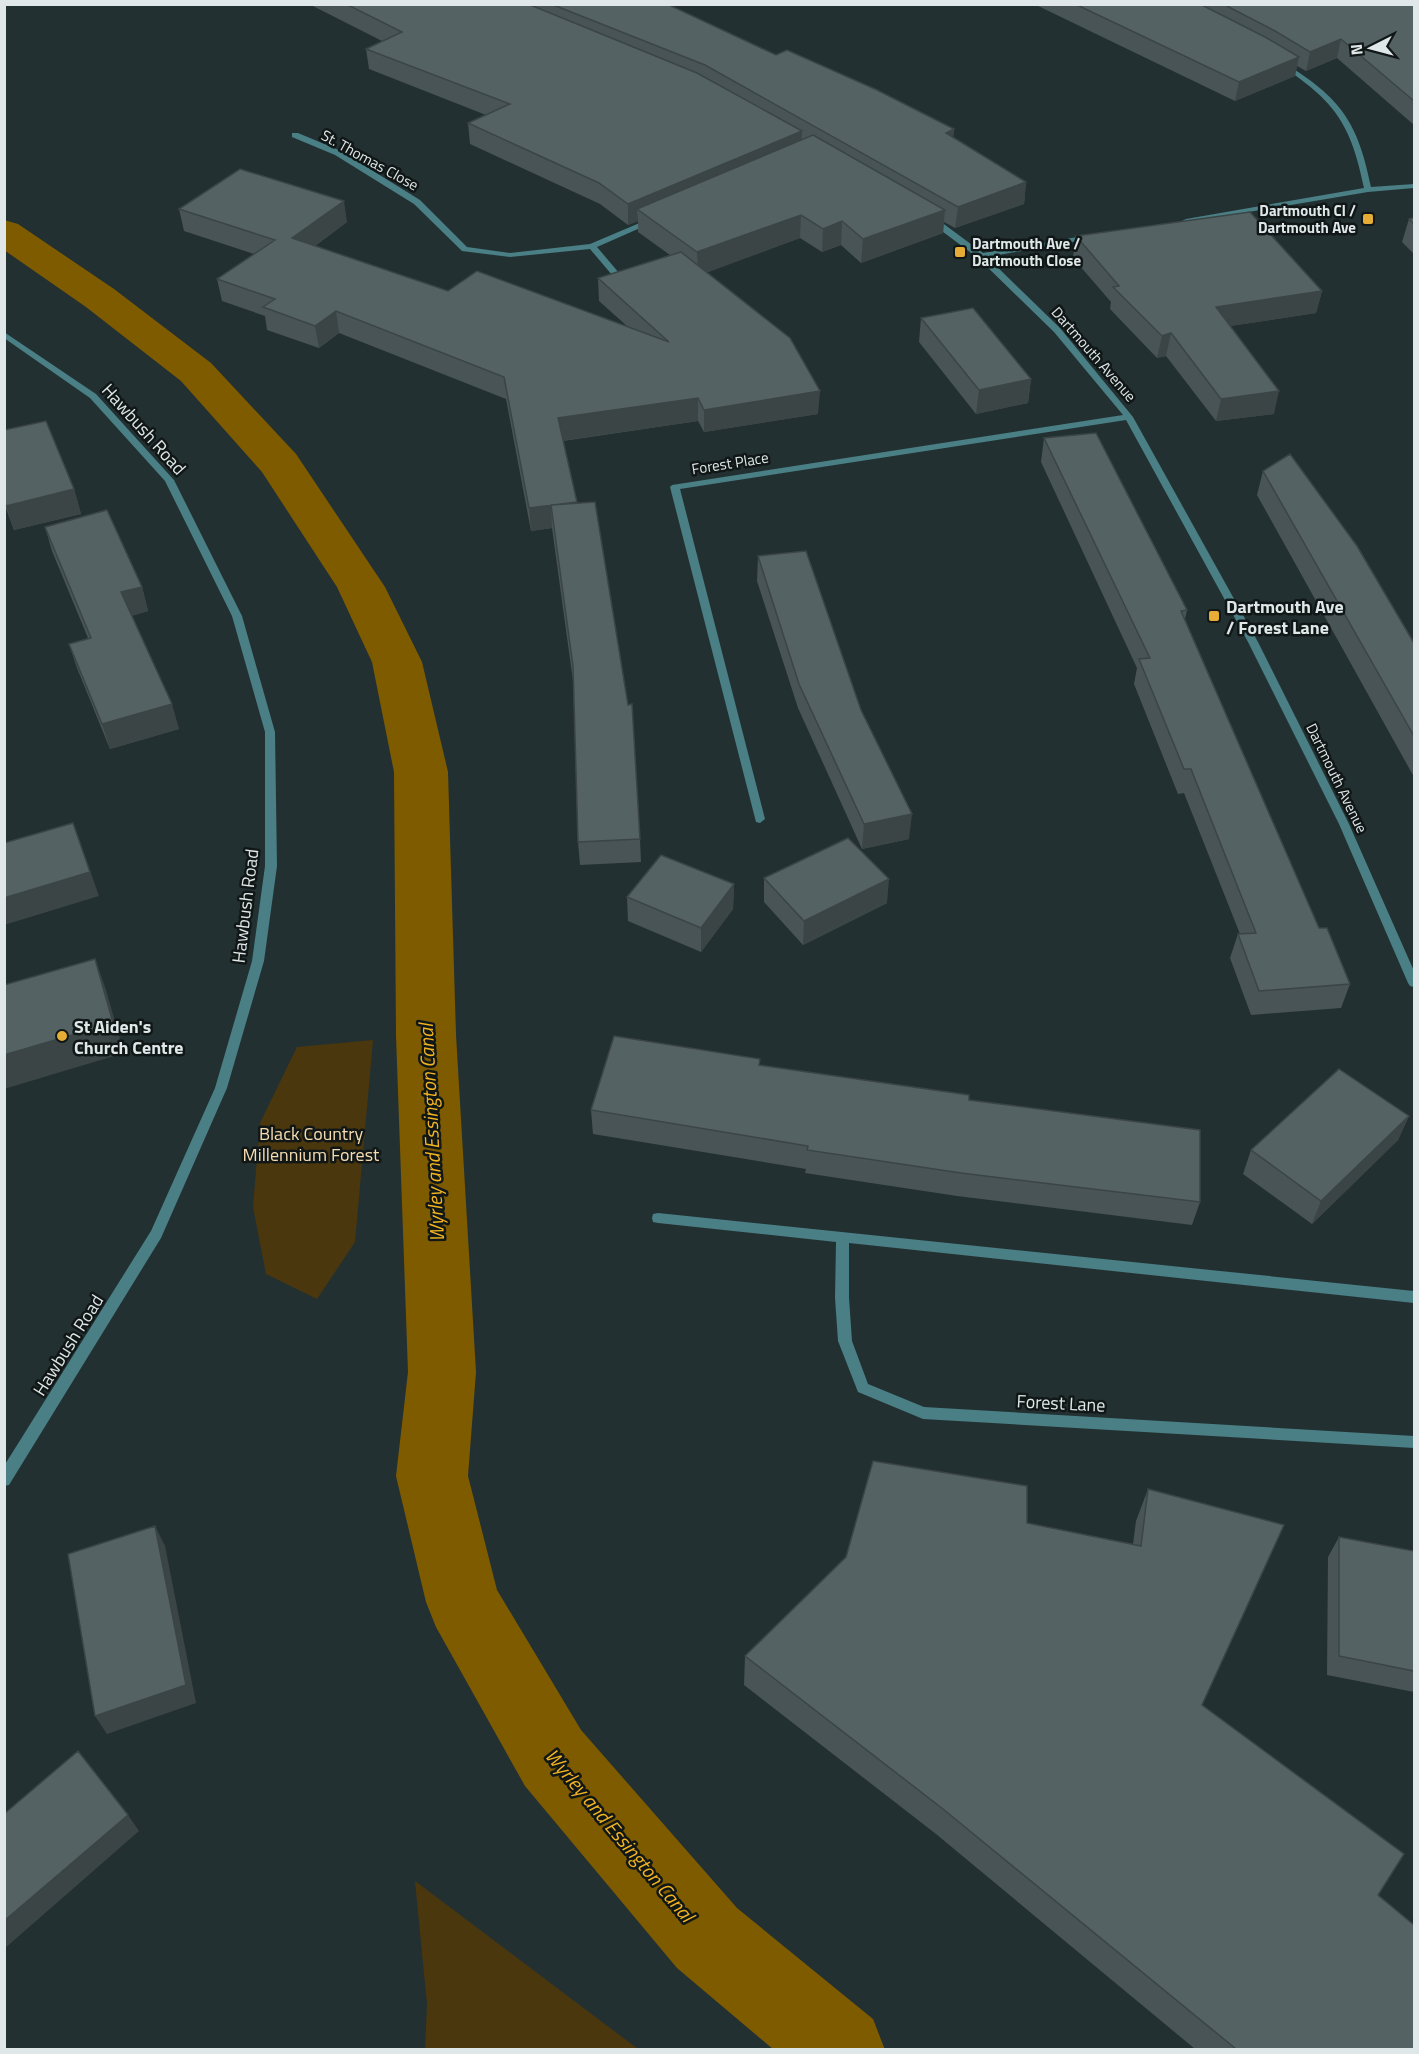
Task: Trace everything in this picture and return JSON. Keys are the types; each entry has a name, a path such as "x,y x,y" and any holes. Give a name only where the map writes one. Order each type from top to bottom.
{"street":[{"path":"1275,60 1314,83 1345,116 1362,157 1368,190"},
{"name":"St. Thomas Close","path":"295,135 338,153 417,202 465,249 510,255 592,246 666,215"},
{"path":"1180,222 1368,190 1414,186"},
{"name":"Dartmouth Avenue","path":"923,214 943,226 981,256 1057,330 1129,417 1253,642 1344,824 1414,982"},
{"path":"981,256 1098,236"},
{"path":"592,246 621,280"},
{"name":"Hawbush Road","path":"4,334 93,396 169,480 237,616 270,732 271,866 258,961 216,1099 156,1234 4,1480"},
{"name":"Forest Place","path":"760,819 675,487 1129,417"},
{"path":"657,1218 1414,1297"},
{"name":"Forest Lane","path":"843,1238 842,1298 845,1341 863,1388 923,1413 1414,1442"}],"green space":[{"name":"Black Country Millennium Forest","path":"373,1040 355,1242 317,1299 266,1274 253,1207 260,1123 297,1047"},
{"path":"415,1881 638,2049 425,2049 427,2004"}],"building":[{"path":"346,4 528,4 697,73 802,131 628,204 599,183 468,123 510,104 366,49 402,32"},
{"path":"551,4 667,4 776,55 787,50 877,90 954,129 946,133 1026,182 958,207 705,65"},
{"path":"1075,4 1200,4 1299,57 1239,82"},
{"path":"1223,4 1414,4 1414,101 1341,39 1310,52"},
{"path":"813,135 945,210 863,239 842,221 823,229 801,215 697,252 637,209"},
{"path":"240,169 344,201 292,238 448,291 477,271 669,342 598,278 681,252 790,338 820,391 704,410 698,398 558,418 577,502 529,508 504,377 336,311 315,326 263,307 275,299 217,279 275,240 179,209"},
{"path":"1250,212 1322,291 1216,307 1279,391 1221,399 1171,333 1162,336 1113,287 1119,286 1076,236"},
{"path":"973,308 1031,379 979,390 921,318"},
{"path":"46,421 74,489 6,506 4,501 4,430"},
{"path":"1096,433 1187,610 1181,611 1319,928 1327,928 1350,984 1259,991 1238,934 1256,933 1191,769 1184,769 1139,659 1150,658 1044,438"},
{"path":"1290,454 1357,546 1414,643 1414,736 1263,471"},
{"path":"595,502 628,705 632,704 640,839 578,842 573,666 551,505"},
{"path":"107,510 142,587 121,592 172,704 102,724 69,644 91,638 45,527"},
{"path":"806,551 861,710 912,814 864,824 799,684 758,556"},
{"path":"73,823 90,872 4,898 4,843"},
{"path":"848,838 889,879 804,921 764,878"},
{"path":"661,855 734,884 701,928 627,897"},
{"path":"95,959 113,1023 4,1055 4,985"},
{"path":"614,1036 760,1059 759,1065 969,1095 969,1100 1200,1130 1200,1202 961,1173 807,1150 808,1146 591,1110"},
{"path":"1339,1069 1409,1116 1321,1201 1251,1150"},
{"path":"873,1461 1027,1486 1027,1523 1141,1546 1148,1489 1284,1525 1202,1705 1404,1854 1378,1895 1414,1925 1414,2049 1236,2049 943,1809 745,1656 846,1557"},
{"path":"155,1526 186,1685 95,1716 68,1554"},
{"path":"1339,1537 1414,1551 1414,1671 1339,1656"},
{"path":"78,1751 128,1815 4,1921 4,1814"}],"waterway":[{"name":"Wyrley and Essington Canal","path":"4,232 100,298 196,372 280,464 361,587 397,662 421,772 426,1035 442,1372 432,1476 463,1602 553,1758 707,1938 842,2050"}],"place":[{"name":"Dartmouth Cl / Dartmouth Ave","path":"1368,219"},
{"name":"Dartmouth Ave / Dartmouth Close","path":"960,252"},
{"name":"Dartmouth Ave / Forest Lane","path":"1214,616"},
{"name":"St Aiden's Church Centre","path":"62,1036"}]}
